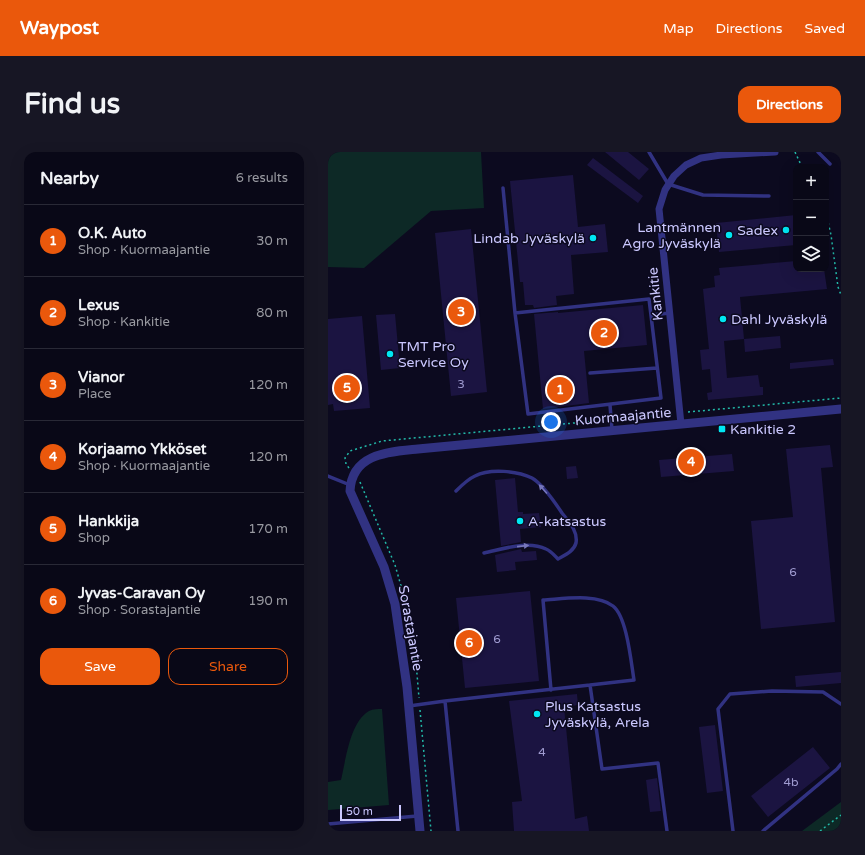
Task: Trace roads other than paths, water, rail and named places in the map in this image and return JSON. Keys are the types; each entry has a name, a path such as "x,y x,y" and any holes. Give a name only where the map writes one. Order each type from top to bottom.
{"street":[{"name":"Kankitie","path":"681,424 659,209 665,190 674,176 686,165 701,158 721,154 775,152"},
{"name":"Kuormaajantie","path":"350,485 354,474 365,461 383,454 418,449 841,409"},
{"name":"Sorastajantie","path":"350,485 352,497 369,532 390,584 399,625 420,831"}],"lane":[{"path":"649,152 668,184 703,195 769,196"},
{"path":"818,152 830,164"},
{"path":"503,188 515,313 528,414 661,398 649,299 515,313"},
{"path":"651,314 670,313"},
{"path":"590,373 657,368"},
{"path":"610,405 612,431"},
{"path":"456,490 466,481 477,475 496,472 517,472 533,479 554,502 575,532 576,544 569,553 558,559 547,549 534,545 484,553"},
{"path":"328,476 350,485"},
{"path":"408,706 445,701 551,690 634,680 628,639 621,616 613,606 602,601 584,598 543,600 551,690"},
{"path":"590,685 602,770 658,763 667,831"},
{"path":"733,831 718,709 730,694 772,691 823,692 841,704"},
{"path":"445,701 458,831"},
{"path":"763,831 841,764"},
{"path":"328,824 419,816"}],"place":[{"name":"Sadex","path":"786,230"},
{"name":"Lantmännen Agro Jyväskylä","path":"729,235"},
{"name":"Lindab Jyväskylä","path":"593,238"},
{"name":"Vianor","path":"461,312"},
{"name":"Dahl Jyväskylä","path":"723,319"},
{"name":"Lexus","path":"604,333"},
{"name":"TMT Pro Service Oy","path":"390,354"},
{"name":"Hankkija","path":"347,388"},
{"name":"O.K. Auto","path":"560,390"},
{"name":"Kankitie 2","path":"722,429"},
{"name":"Korjaamo Ykköset","path":"691,462"},
{"name":"A-katsastus","path":"520,521"},
{"name":"Jyvas-Caravan Oy","path":"469,643"},
{"name":"Plus Katsastus Jyväskylä, Arela","path":"537,714"}]}
